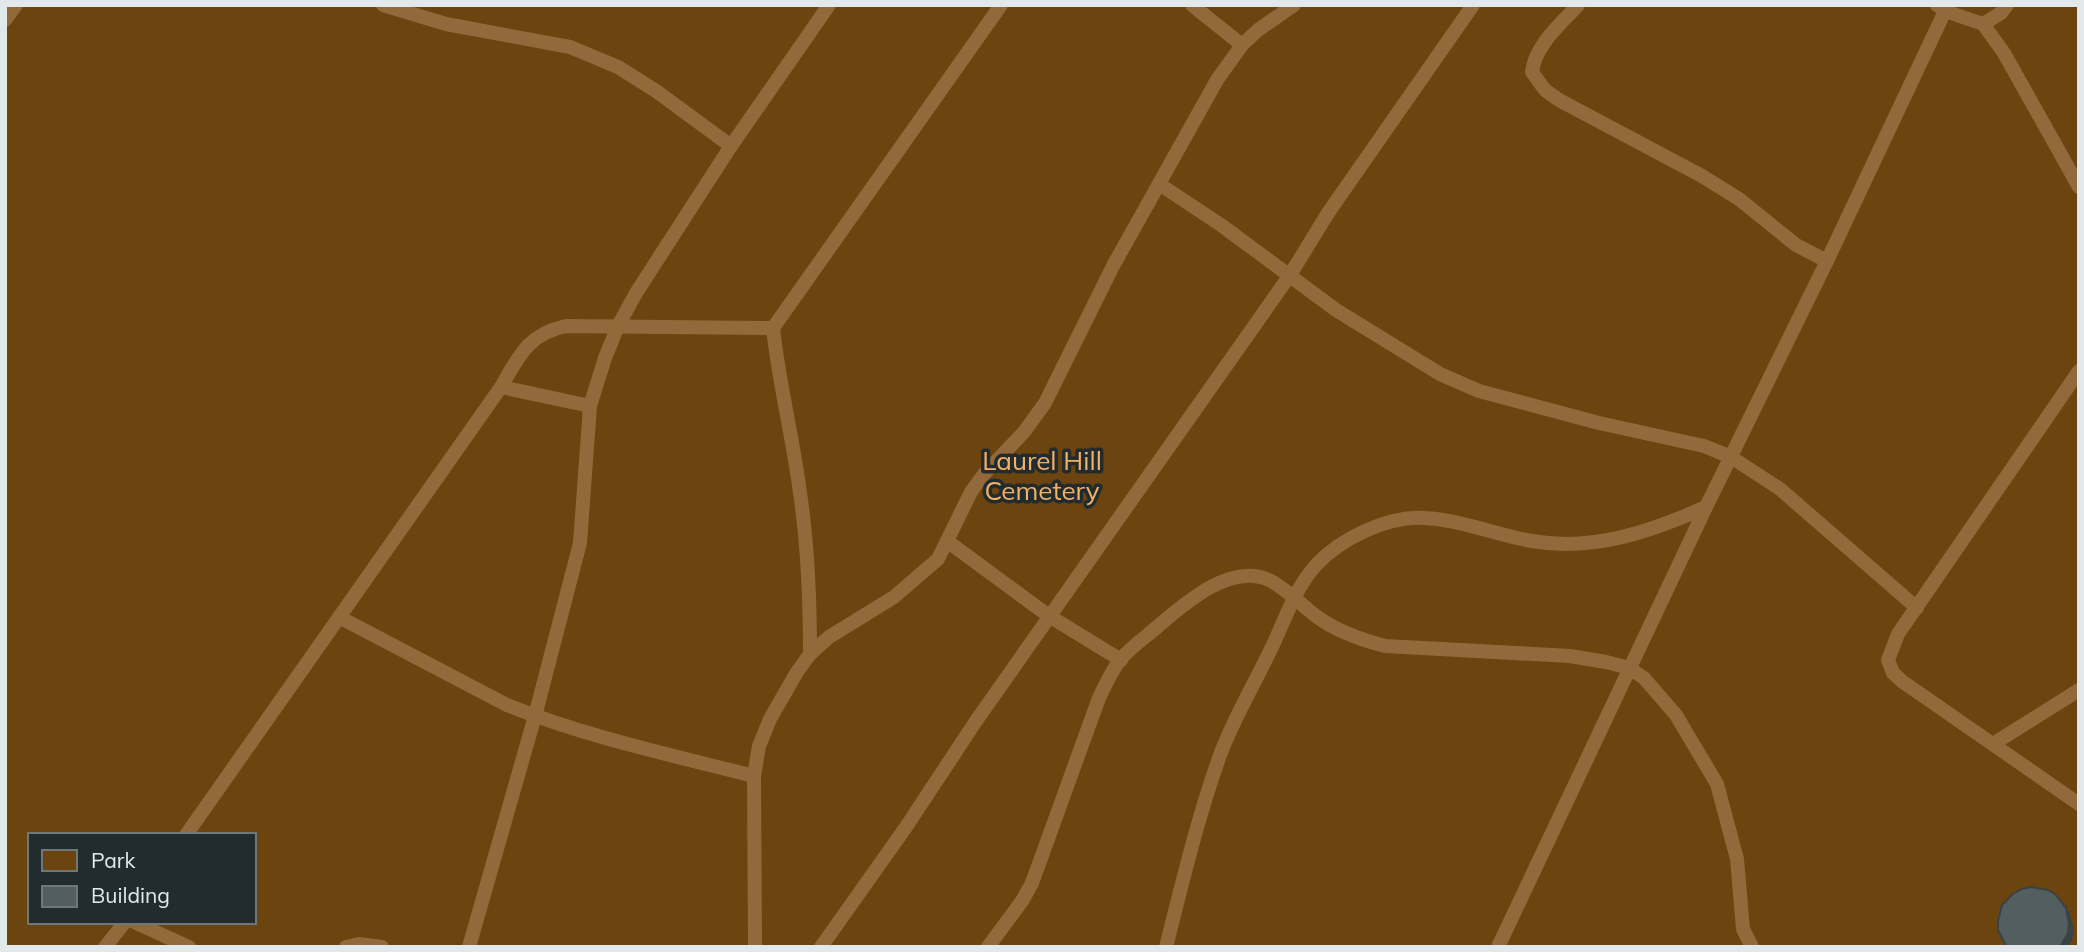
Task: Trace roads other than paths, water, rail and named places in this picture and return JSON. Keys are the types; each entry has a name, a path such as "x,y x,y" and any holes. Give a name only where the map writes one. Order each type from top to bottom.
{"lane":[{"path":"5,20 16,5"},
{"path":"383,5 446,24 570,47 618,67 656,91 731,146"},
{"path":"469,947 536,716 580,543 590,406 618,326 636,293 731,146 829,5"},
{"path":"810,654 809,590 801,494 777,367 773,328 1001,5"},
{"path":"1192,5 1242,45"},
{"path":"755,947 754,776 759,746 770,719 810,654 829,637 894,597 938,559 971,492 984,474 1024,432 1045,403 1095,300 1217,80 1242,45 1258,30 1294,5"},
{"path":"821,947 1049,616 1290,275 1328,213 1473,5"},
{"path":"1578,5 1541,48 1534,61 1532,72 1545,90 1702,176 1739,199 1796,245 1827,261"},
{"path":"1983,24 2001,13 2007,5"},
{"path":"1498,947 1706,507 1827,261 1941,8 1983,24 2004,53 2079,187"},
{"path":"1160,184 1336,310 1440,374 1479,391 1599,423 1704,446 1731,457 1780,489 1917,608"},
{"path":"187,833 501,387 527,345 550,329 585,324 773,328"},
{"path":"2079,371 1898,634 1888,660 1893,673 1903,682 2079,804"},
{"path":"501,387 590,406"},
{"path":"1166,947 1192,844 1220,756 1293,598 1318,563 1358,535 1394,519 1443,519 1533,542 1565,543 1618,539 1645,532 1706,507"},
{"path":"947,541 1049,616 1121,660"},
{"path":"988,947 1032,883 1099,698 1121,660 1189,600 1216,585 1236,578 1254,576 1271,581 1319,618 1339,629 1385,646 1570,656 1629,668 1644,678 1676,715 1717,784 1737,859 1743,929 1752,947"},
{"path":"339,617 508,705 536,716 619,743 754,776"},
{"path":"1993,744 2079,690"},
{"path":"105,947 123,924"},
{"path":"138,924 189,947"},
{"path":"346,947 359,944 382,947"}],"park label":[{"name":"Laurel Hill Cemetery","path":"1042,476"}]}
